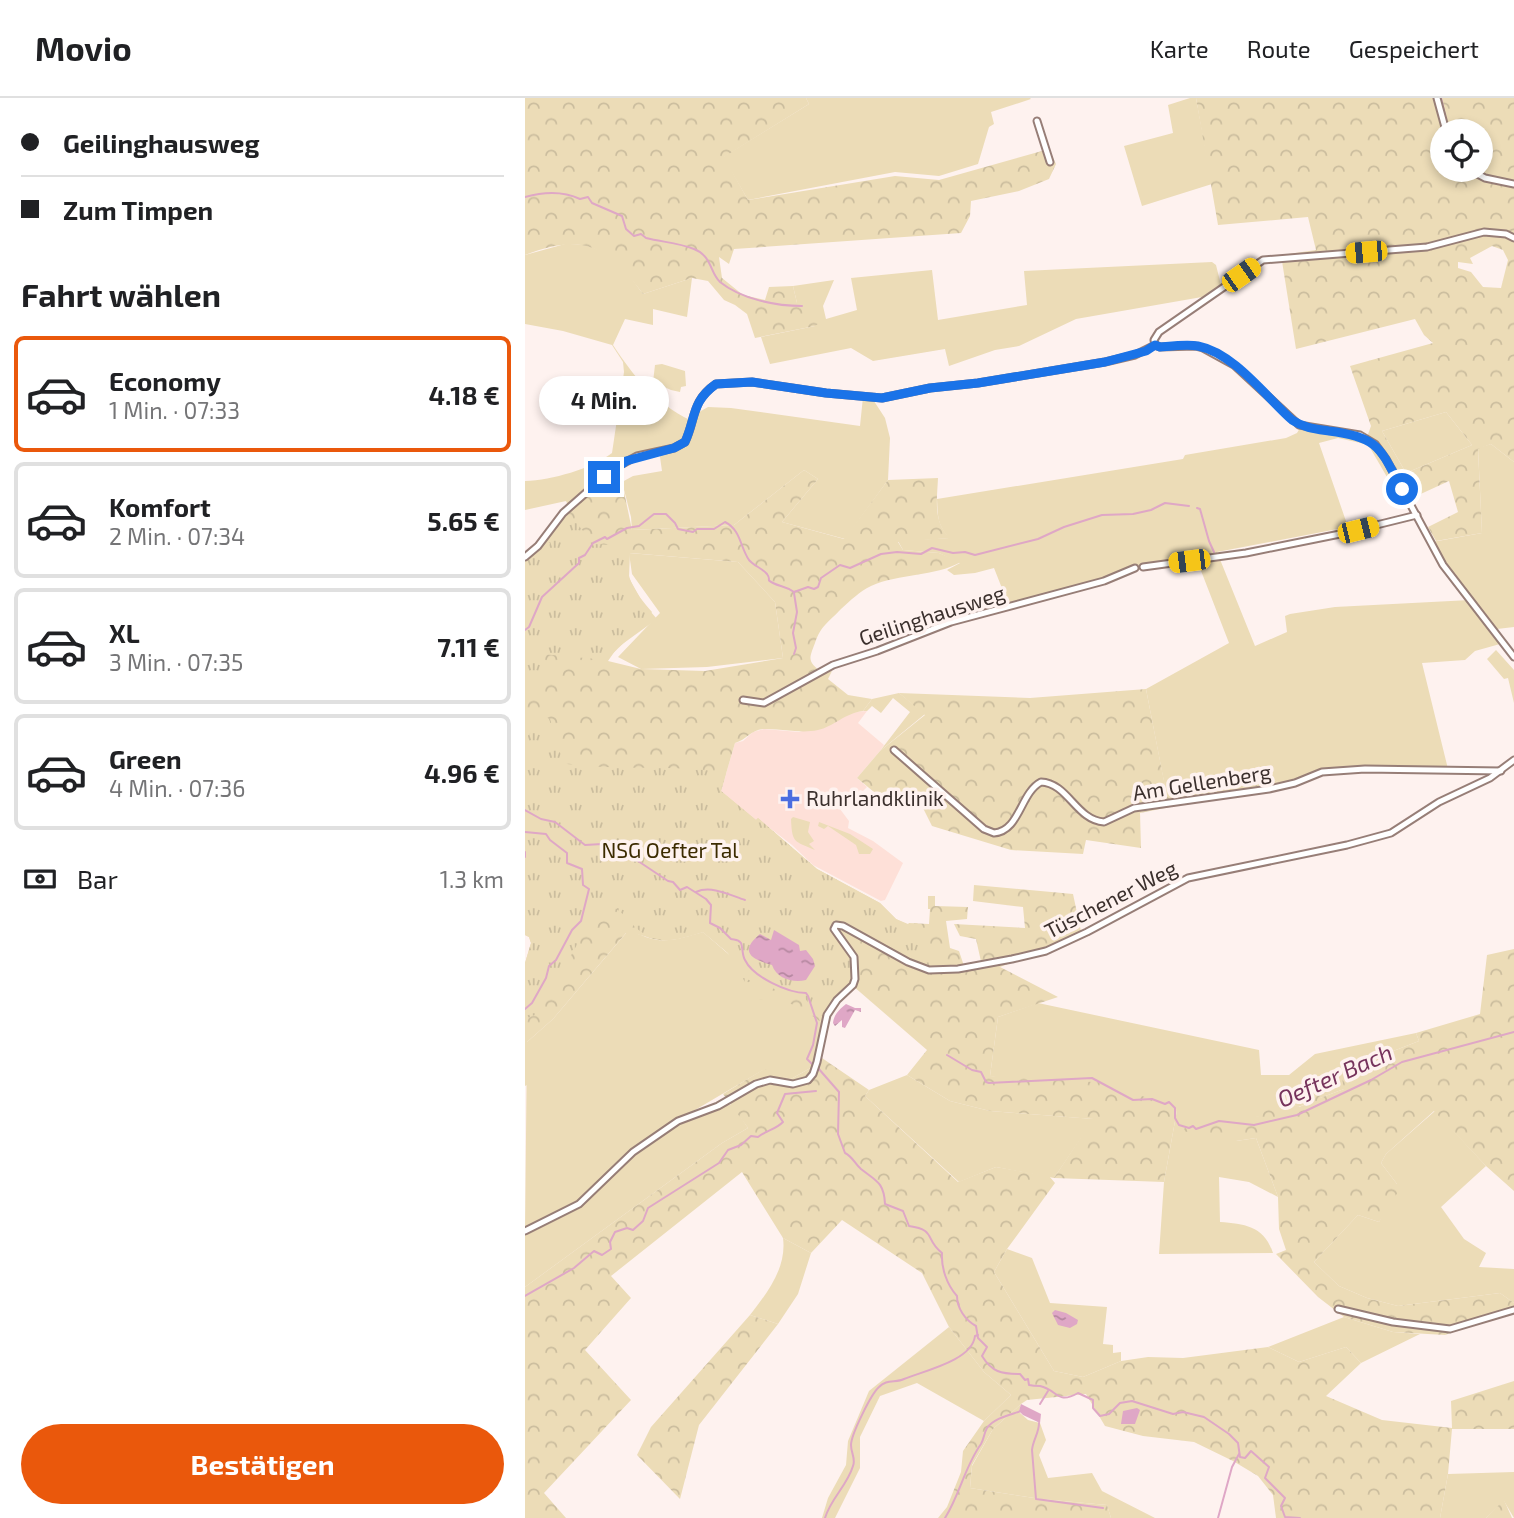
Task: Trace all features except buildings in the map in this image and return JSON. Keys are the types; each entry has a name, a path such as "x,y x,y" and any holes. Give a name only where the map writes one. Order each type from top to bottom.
{"street":[{"path":"1437,98 1443,119"},
{"path":"1037,121 1049,162"},
{"path":"1493,180 1514,184"},
{"path":"1155,345 1154,340 1159,332 1263,261 1426,247 1484,232 1506,234 1514,238"},
{"path":"1155,345 1203,348 1240,370 1299,425 1355,434 1370,440 1386,459 1449,574 1514,657"},
{"path":"525,557 533,552 563,513 613,468 637,456 674,448 685,442 692,415 702,397 716,384 752,382 882,398 930,388 978,383 1105,362 1146,351 1155,345"},
{"path":"1143,567 1246,553 1417,515"},
{"name":"Geilinghausweg","path":"743,700 764,703 844,661 951,622 1104,581 1135,568"},
{"name":"Am Gellenberg","path":"894,750 984,829 994,833 1007,828 1031,789 1041,782 1051,783 1059,789 1089,818 1104,822 1134,808 1292,784 1322,772 1365,769 1501,771"},
{"name":"Tüschener Weg","path":"525,1231 579,1203 633,1152 678,1121 718,1106 756,1084 770,1080 801,1084 813,1074 827,1015 832,1005 853,985 855,979 854,957 834,929 836,925 843,926 908,962 929,970 958,969 1046,951 1188,878 1386,835 1439,802 1501,771 1514,760"},
{"path":"1338,1309 1393,1322 1450,1329 1514,1310"}],"shaded area":[{"name":"Ruhrlandklinik","path":"867,711 858,723 884,745 857,778 867,787 840,809 849,821 848,828 873,841 903,863 885,900 881,901 813,865 792,845 758,819 756,821 721,791 735,743 743,741 753,732 764,729 799,732 853,712"}],"green space":[{"path":"525,98 806,98 809,104 724,157 748,200 895,176 939,180 1049,149 1056,164 1049,179 1019,191 971,201 970,216 961,233 734,249 729,264 719,257 722,278 743,295 765,300 769,287 793,286 797,303 814,302 825,319 815,326 755,338 747,314 724,300 708,281 692,278 643,294 618,264 593,248 563,245 525,255"},
{"path":"806,98 1031,99 991,112 994,124 989,127 978,164 939,176 895,172 748,200 723,157 809,104"},
{"path":"1196,98 1212,184 1142,206 1124,146 1173,133 1168,105"},
{"path":"1196,98 1514,98 1514,462 1491,444 1478,449 1482,533 1436,541 1428,527 1458,512 1449,481 1412,498 1389,457 1367,437 1371,426 1350,366 1433,343 1424,335 1415,319 1296,349 1281,255 1316,250 1308,217 1218,225","holes":["1492,246 1503,250 1508,260 1501,288 1483,287 1471,272 1458,268 1458,262 1473,264 1470,258","1446,412 1472,445 1406,473 1382,431"]},
{"path":"565,244 579,244 602,251 620,265 643,294 692,278 687,317 653,309 653,325 625,319 613,345 646,388 666,406 690,420 708,407 860,426 863,397 872,398 885,418 890,438 888,480 845,539 782,522 818,479 804,470 734,525 632,530 622,482 633,476 662,471 659,450 617,463 568,505 566,501 525,510 525,481 571,473 612,453 624,372 623,362 612,345 563,331 525,324 525,255"},
{"path":"1212,262 1216,265 1221,285 1202,297 1076,319 1019,346 995,350 949,366 945,349 873,361 851,348 770,364 761,337 815,326 797,303 793,286 834,280 823,306 826,319 857,310 851,278 932,270 938,320 1027,305 1024,271"},
{"path":"662,364 685,371 686,386 681,387 680,392 653,382 655,365"},
{"path":"1446,412 1472,445 1406,473 1382,431"},
{"path":"1300,428 1355,435 1373,444 1393,475 1387,477 1369,446 1365,444 1338,438 1319,443 1348,527 1217,552 1255,646 1287,632 1285,616 1290,614 1335,607 1470,600 1432,542 1482,533 1478,448 1491,444 1514,462 1514,627 1497,629 1470,601 1500,644 1475,651 1465,660 1422,663 1448,769 1316,771 1296,782 1280,783 1258,772 1244,772 1219,774 1165,787 1146,689 1229,643 1198,563 1130,571 987,614 989,609 1007,601 994,568 954,575 947,570 960,563 939,553 903,550 898,541 949,538 939,520 937,499 1183,459 1185,455 1286,438 1297,433"},
{"path":"804,470 818,479 782,522 844,539 888,480 938,478 938,518 950,538 898,542 903,550 939,553 961,562 951,567 893,579 867,588 826,624 817,637 811,654 814,666 823,674 832,671 828,679 848,695 872,699 863,711 850,714 818,730 763,729 735,743 721,791 756,820 758,818 817,869 880,903 896,919 908,924 929,924 928,896 935,896 935,906 968,907 967,919 946,921 950,948 959,951 965,969 982,966 976,939 960,936 954,924 1025,928 1023,907 973,901 974,885 1073,894 1082,936 1000,967 1058,997 998,1017 990,1076 1110,1083 1177,1110 1164,1182 1054,1178 1093,1119 990,1111 950,1101 907,1075 927,1050 853,986 836,1003 825,1025 786,1002 758,1000 728,953 703,932 666,940 626,933 553,1019 527,1042 525,1086 525,963 531,943 525,935 525,561 538,550 564,517 593,491 609,493 622,482 632,530 734,525","holes":["630,553 738,562 775,602 783,658 705,671 641,669 608,661 617,648 657,619 643,603 629,578"]},
{"path":"568,513 594,544 627,546 630,579 652,612 642,626 607,660 541,654 538,660 540,677 525,701 525,561 547,550 550,543 544,542"},
{"path":"629,553 738,562 775,602 783,658 707,667 641,669 618,657 660,613 632,574"},
{"path":"1496,650 1514,670 1514,703 1508,678 1504,679 1487,659"},
{"path":"1146,689 1165,786 1219,774 1244,772 1258,772 1280,783 1296,782 1140,813 1141,848 1086,840 1083,854 1011,850 932,826 923,808 880,797 857,778 880,751 925,715 899,693 1030,698"},
{"path":"899,693 925,714 880,751 910,712 893,698 881,713 872,706 863,711 872,699"},
{"name":"NSG Oefter Tal","path":"545,717 550,719 563,762 567,764 726,773 721,791 756,820 758,818 817,869 880,903 896,919 908,925 917,923 928,945 929,968 918,966 844,926 834,926 853,956 855,973 848,992 836,1003 825,1025 804,997 745,982 728,953 703,932 682,938 655,939 639,930 615,908 603,903 599,905 539,1013 525,1019 525,963 531,943 525,935 525,739"},
{"path":"793,817 810,822 808,832 814,841 809,844 815,850 793,837"},
{"path":"819,822 850,834 873,849 870,854 859,854 856,845 828,826 824,829 818,826"},
{"path":"627,932 663,940 703,932 778,997 797,1004 825,1025 814,1066 791,1079 763,1070 656,1133 579,1203 525,1230 527,1042 553,1019"},
{"path":"1514,949 1514,1191 1486,1166 1434,1111 1386,1154 1381,1163 1397,1184 1398,1192 1379,1222 1358,1215 1314,1262 1339,1286 1367,1298 1398,1306 1500,1293 1514,1303 1514,1309 1445,1335 1393,1332 1344,1317 1318,1297 1276,1254 1286,1250 1279,1229 1278,1197 1256,1138 1236,1141 1182,1131 1191,1122 1259,1116 1257,1112 1277,1102 1288,1102 1299,1107 1304,1105 1302,1095 1318,1080 1320,1098 1344,1089 1342,1078 1352,1067 1419,1041 1416,1033 1480,1014 1487,955"},
{"path":"1038,1003 1259,1050 1261,1075 1289,1075 1315,1054 1416,1033 1419,1041 1352,1067 1344,1089 1320,1098 1318,1081 1304,1105 1298,1107 1290,1102 1247,1119 1236,1141 1256,1138 1278,1197 1249,1182 1219,1177 1220,1222 1253,1228 1264,1237 1273,1253 1159,1254 1164,1182 1177,1110 990,1076 998,1017"},
{"path":"819,1056 869,1090 865,1096 958,1182 996,1167 1049,1176 1055,1183 1007,1249 994,1272 1054,1371 1083,1377 1121,1361 1148,1357 1183,1358 1268,1347 1299,1362 1346,1347 1361,1363 1326,1396 1382,1420 1452,1428 1451,1401 1514,1381 1514,1429 1452,1429 1440,1518 1276,1518 1273,1495 1258,1476 1194,1442 1143,1436 1105,1426 1086,1394 1027,1400 993,1429 972,1465 970,1488 1041,1499 1107,1505 1111,1518 938,1518 947,1507 961,1472 963,1451 984,1421 1011,1395 984,1372 949,1327 922,1273 842,1220 811,1253 783,1238 742,1172 611,1276 631,1298 585,1350 631,1400 544,1493 566,1518 525,1518 525,1287 722,1143 748,1128 723,1094 764,1069 791,1079 814,1066"},
{"path":"907,1075 950,1101 990,1111 1094,1119 1054,1178 996,1167 959,1182 865,1096 869,1090"},
{"path":"732,1104 748,1128 722,1143 525,1287 525,1232 567,1212 633,1153 678,1122"},
{"path":"1435,1111 1486,1166 1441,1207 1464,1239 1486,1253 1479,1267 1514,1269 1514,1303 1500,1293 1398,1306 1367,1298 1339,1286 1314,1262 1358,1215 1379,1222 1397,1184 1381,1163 1386,1154"},
{"path":"783,1238 811,1253 798,1294 778,1324 750,1315 779,1270"},
{"path":"1007,1249 1032,1258 1050,1303 1107,1307 1103,1344 1113,1345 1113,1353 1121,1352 1121,1361 1083,1377 1054,1371 994,1272"},
{"path":"750,1315 778,1324 699,1425 680,1499 637,1455 651,1427"},
{"path":"1344,1317 1393,1332 1420,1334 1361,1363 1346,1347 1299,1362 1268,1347"},
{"path":"949,1327 984,1372 1011,1395 984,1421 917,1383 880,1396 860,1437 860,1468 835,1518 822,1518 828,1498 846,1465 848,1441 869,1391"},
{"path":"1021,1404 1019,1412 1028,1420 1040,1423 1046,1440 1039,1455 1048,1478 1092,1473 1102,1491 1155,1518 1111,1518 1107,1505 1041,1499 970,1488 972,1466 993,1429"},
{"path":"1514,1472 1514,1518 1504,1501 1486,1518 1440,1518 1448,1474"},
{"path":"1504,1500 1512,1518 1486,1518"}],"water":[{"path":"774,930 799,945 800,951 806,950 813,959 815,966 806,980 786,979 774,970 772,965 751,955 749,951 753,941 760,934 771,940"},
{"path":"846,1004 861,1008 861,1012 855,1010 845,1028 842,1027 842,1020 835,1026 835,1017"},
{"path":"1055,1310 1078,1320 1077,1324 1070,1328 1058,1325 1052,1313"},
{"path":"1021,1404 1041,1414 1040,1423 1019,1411"},
{"path":"1137,1408 1140,1410 1135,1424 1121,1424 1123,1411"}],"waterway":[{"path":"1441,98 1446,119"},
{"path":"1492,182 1514,187"},
{"path":"525,197 553,193 580,199 588,197 592,203 622,216 626,229 634,236 641,234 646,238 682,245 700,252 720,282 728,288 770,303 802,306"},
{"path":"525,630 529,627 542,597 579,563 579,558 585,555 593,543 627,528 639,526 654,514 666,514 678,529 693,532 697,529 714,529 725,522 734,529 749,560 765,572 769,581 794,592 818,587 821,578 840,565 850,568 881,554 921,554 932,548 975,555 1038,539 1064,527 1102,515 1133,514 1165,503 1189,506"},
{"path":"1197,508 1200,509 1214,552"},
{"path":"794,593 797,612 793,633 796,648 794,654"},
{"name":"Oefter Bach","path":"525,810 541,819 555,822 585,845 602,844 620,849 673,882 680,890 687,887 706,899 711,905 710,923 731,939 740,942 743,956 755,972 781,987 806,993 808,996 817,1023 807,1059 813,1065"},
{"path":"525,832 546,834 567,853 567,863 582,869 583,885 589,889 581,921 572,930 556,960 549,966 546,978 532,1003 525,1009"},
{"path":"525,852 525,857"},
{"path":"696,892 714,890 745,900"},
{"name":"Oefter Bach","path":"947,1055 972,1070 981,1072 989,1083 1092,1078 1133,1100 1152,1099 1165,1104 1169,1102 1175,1108 1175,1118 1179,1125 1189,1128 1193,1126 1196,1129 1219,1121 1254,1125 1297,1115 1371,1080 1402,1062 1514,1032"},
{"name":"Oefter Bach","path":"818,1068 839,1092 838,1134 845,1153 878,1183 883,1191 885,1204 903,1211 909,1226 927,1233 942,1253 948,1282 957,1296 962,1313 976,1326 978,1338 987,1347 982,1356 989,1366 1002,1373 1020,1374 1025,1380 1028,1379 1029,1385 1046,1388 1061,1397 1066,1398 1078,1393 1093,1400 1093,1408 1100,1416 1109,1414 1120,1403 1132,1401 1173,1414 1183,1412 1204,1417 1238,1443 1240,1457 1245,1458 1251,1451 1269,1467 1265,1478 1285,1498 1281,1506 1285,1517 1300,1518"},
{"path":"525,1296 574,1268 594,1251 602,1255 611,1249 610,1242 615,1232 627,1228 633,1230 643,1221 648,1208 719,1163 728,1150 741,1145 751,1136 758,1137 780,1125 783,1122 777,1113 785,1094 816,1091"},
{"path":"825,1518 854,1463 852,1440 875,1391 885,1383 901,1380 956,1358 972,1345 978,1335"},
{"path":"1040,1404 1048,1391"},
{"path":"945,1518 987,1428 998,1419 1021,1411"},
{"path":"1039,1423 1032,1450 1036,1499 1103,1508"},
{"path":"1218,1518 1232,1467 1239,1454"}],"place":[{"name":"Ruhrlandklinik","path":"790,799"}],"route":[{"path":"604,477 613,468 637,456 674,448 685,442 692,415 702,397 716,384 752,382 882,398 930,388 978,383 1105,362 1135,355 1155,345 1203,348 1234,365 1302,427 1355,434 1370,440 1386,459 1402,489"}]}
